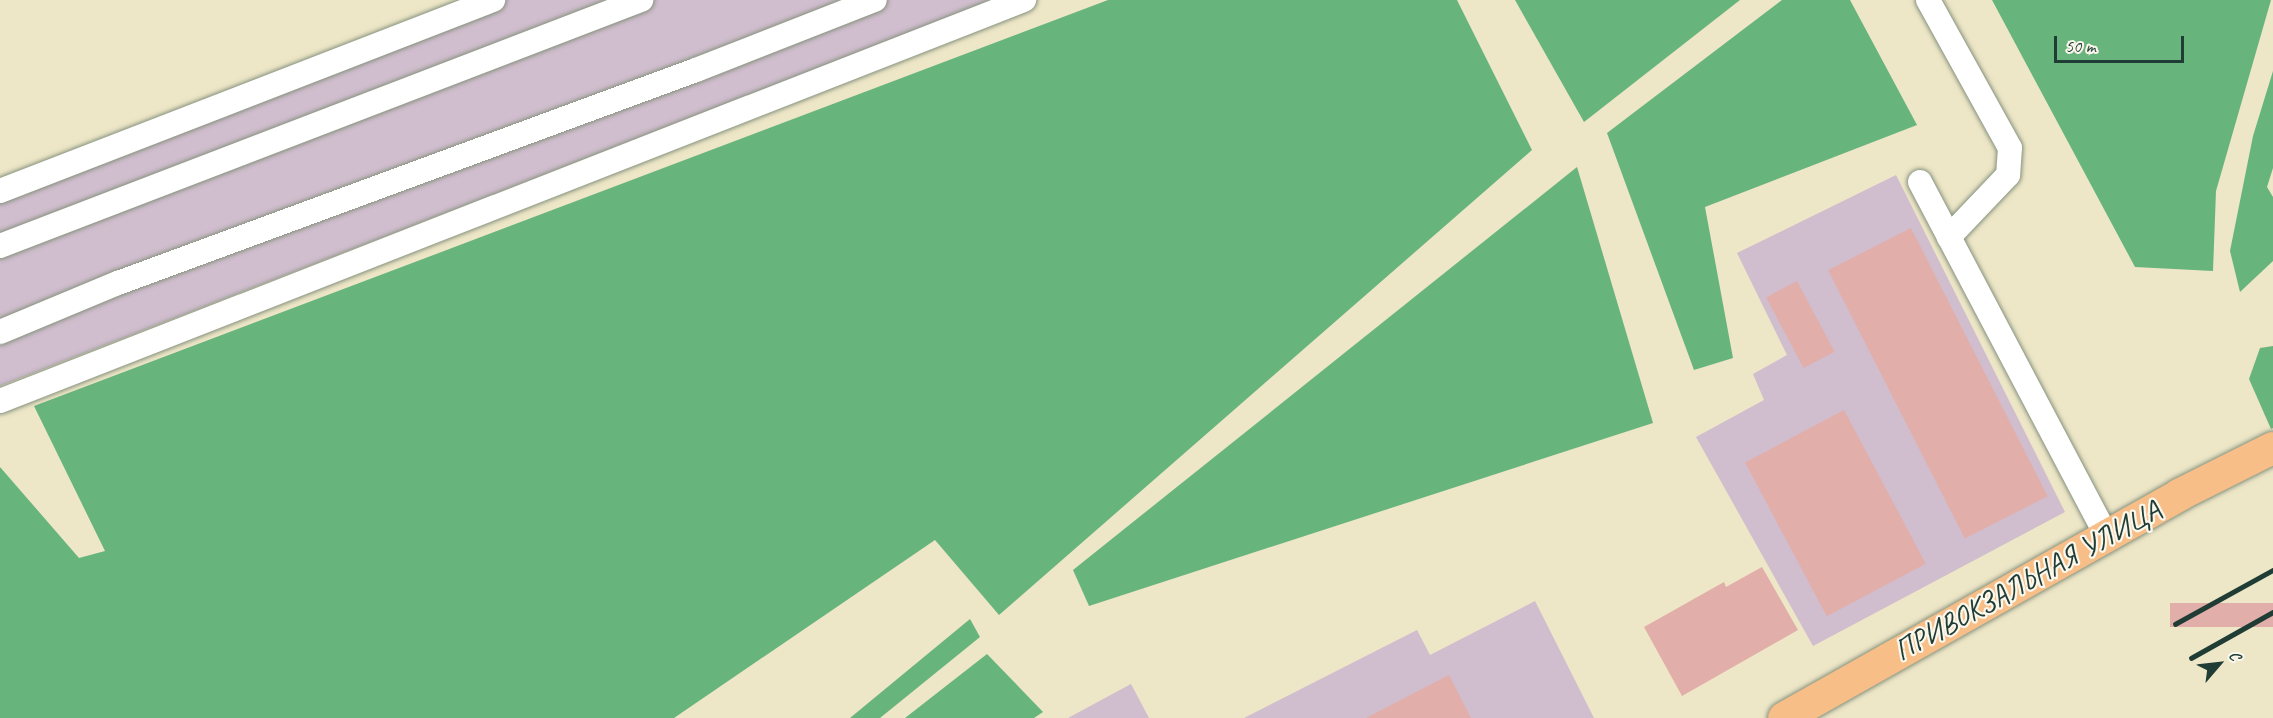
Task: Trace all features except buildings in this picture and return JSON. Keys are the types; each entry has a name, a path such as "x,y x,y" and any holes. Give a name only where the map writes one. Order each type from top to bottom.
{"main road":[{"name":"ПРИВОКЗАЛЬНАЯ УЛИЦА","path":"1784,718 2106,535 2273,448"}],"lane":[{"path":"0,191 493,0"},
{"path":"0,246 641,0"},
{"path":"0,332 118,283 684,74 875,0"},
{"path":"0,401 1024,0"},
{"path":"1928,0 2010,148 2008,175 1949,237"},
{"path":"1920,182 2106,535"}],"shaded area":[{"path":"492,0 994,0 0,386 0,191"},
{"path":"1896,175 2065,512 1813,646 1696,437 1764,400 1753,374 1787,355 1737,253"},
{"path":"1535,601 1594,718 1244,718 1417,630 1430,655"},
{"path":"1131,684 1149,718 1068,718"}],"green space":[{"path":"1108,0 1457,0 1532,150 999,615 935,540 674,718 0,718 0,467 79,558 105,551 34,406"},
{"path":"1515,0 1740,0 1584,122"},
{"path":"1782,0 1850,0 1917,125 1705,207 1733,358 1694,370 1607,133"},
{"path":"1992,0 2271,0 2216,191 2213,271 2135,267"},
{"path":"2273,71 2273,168 2267,187 2273,197 2273,261 2240,292 2230,251 2253,136"},
{"path":"1577,167 1653,423 1089,606 1073,570"},
{"path":"2273,346 2273,428 2271,429 2249,379 2260,348"},
{"path":"970,619 980,637 880,718 850,718"},
{"path":"987,654 1043,712 1034,718 905,718"}],"railway":[{"path":"2175,624 2273,570"},
{"path":"2191,658 2273,612"}]}
